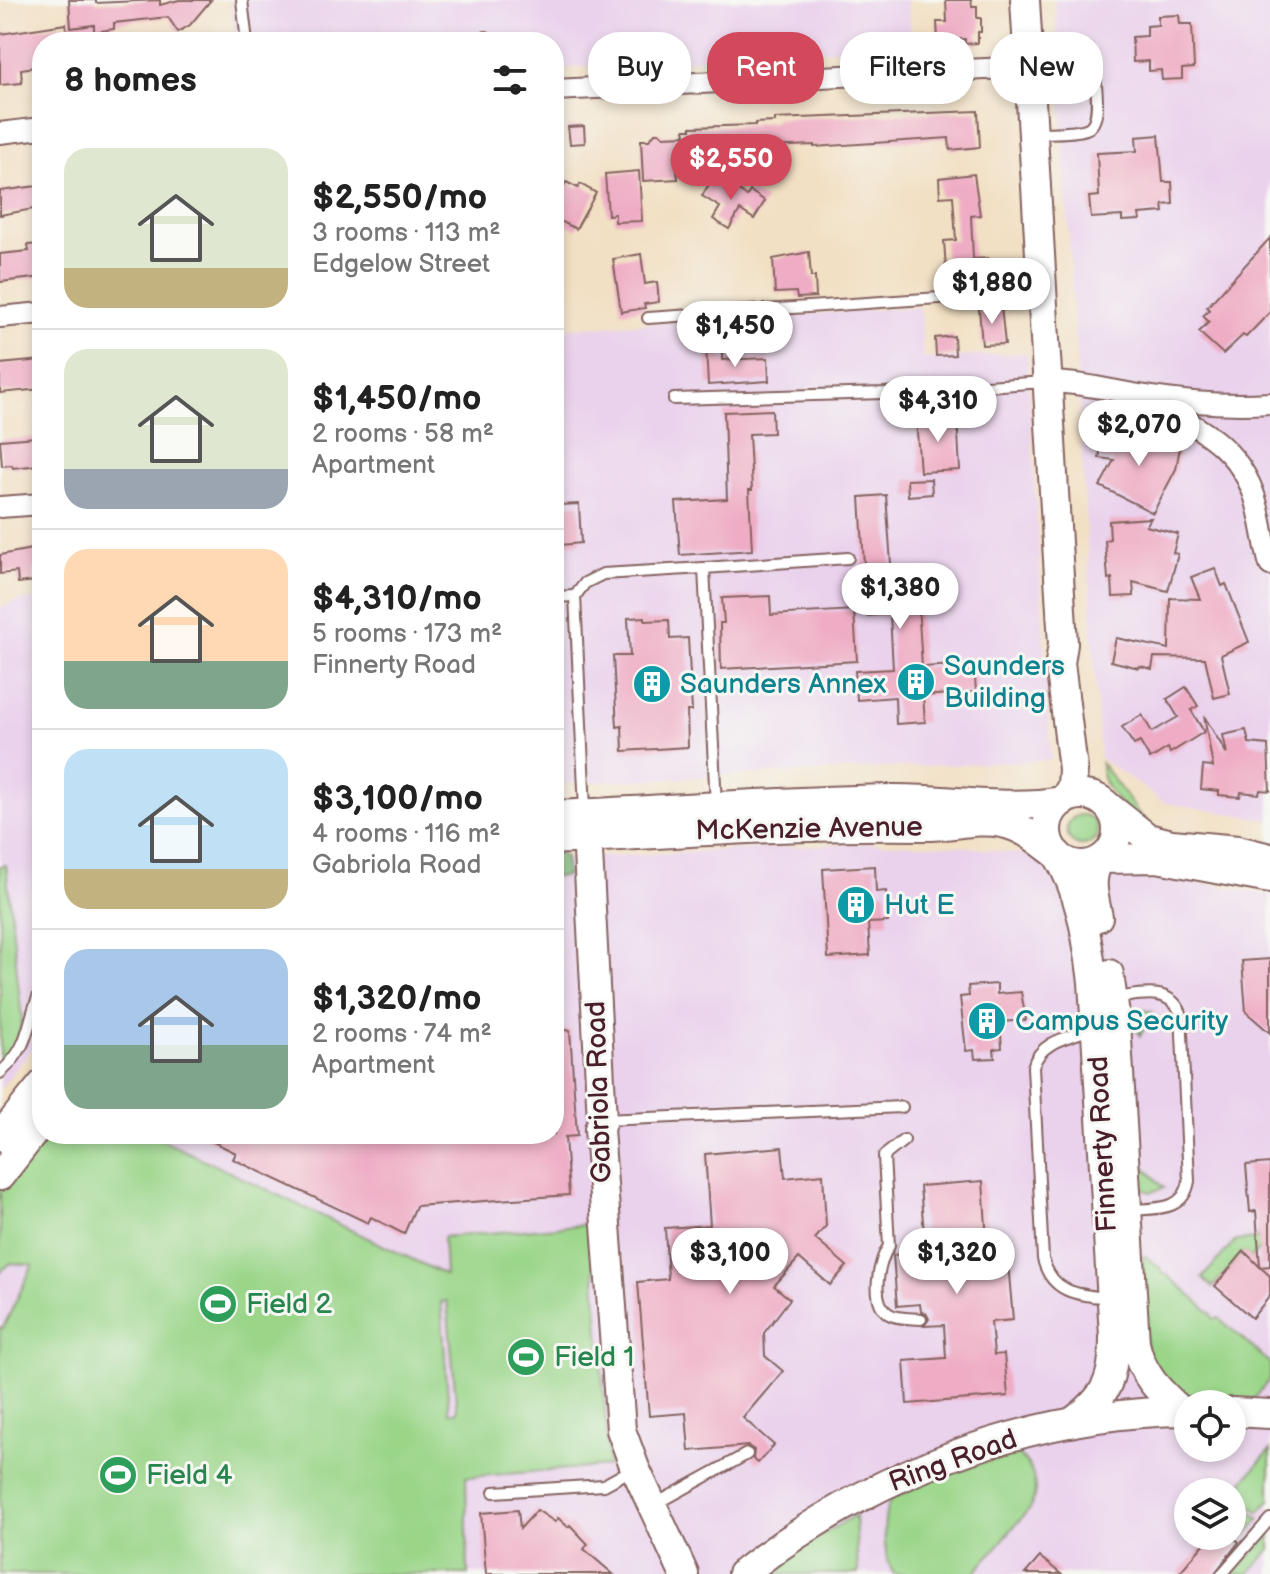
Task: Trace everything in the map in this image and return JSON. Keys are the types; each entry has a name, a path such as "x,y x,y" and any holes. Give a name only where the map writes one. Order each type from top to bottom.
{"street":[{"path":"1025,0 1027,32"},
{"path":"564,89 990,62"},
{"path":"1031,104 1063,644 1060,663 1073,769 1072,786 1052,812 1047,825 1048,840 1056,854 1077,865 1101,860 1157,858 1270,879"},
{"path":"0,133 32,129"},
{"path":"0,317 32,314"},
{"path":"1047,382 1228,404 1270,403"},
{"path":"1144,396 1204,430 1247,479 1264,510 1270,565"},
{"path":"0,507 32,505"},
{"path":"1063,644 1070,662 1091,763 1116,821 1117,835 1112,849 1101,860"},
{"path":"1063,800 1087,795 1096,798 1148,838 1172,844 1238,850 1270,858"},
{"name":"McKenzie Avenue","path":"564,836 587,826 716,807 893,799 1019,806 1063,800"},
{"name":"McKenzie Avenue","path":"564,818 587,826 719,830 987,822 1016,827 1056,854"},
{"name":"Gabriola Road","path":"587,826 602,1120 599,1129 603,1204 621,1430 635,1468 684,1574"},
{"name":"Finnerty Road","path":"1056,854 1074,887 1105,1012"},
{"name":"Finnerty Road","path":"1101,860 1092,882 1105,1012 1123,1299 1142,1368 1158,1390 1174,1403"},
{"path":"0,1137 32,1097"},
{"path":"0,1176 32,1135"},
{"name":"Finnerty Road","path":"1071,1423 1101,1398 1111,1377 1123,1299"},
{"name":"Ring Road","path":"742,1574 826,1515 907,1474 986,1445 1071,1423 1174,1412"},
{"path":"1246,1413 1270,1414"}],"lane":[{"path":"242,0 246,32"},
{"path":"1033,133 1086,129 1094,124 1096,104"},
{"path":"648,318 1042,291"},
{"path":"674,399 884,393 1047,382"},
{"path":"564,597 575,596 585,583 603,574 848,558"},
{"path":"704,568 716,807"},
{"name":"Gabriola Road","path":"575,596 583,798 587,826"},
{"path":"1117,1203 1170,1207 1180,1201 1187,1191 1181,1013 1171,999 1160,994 1105,1012 1045,1046 1033,1067 1043,1259 1054,1282 1067,1292 1123,1299"},
{"path":"0,1073 15,1059 26,1042 32,1022"},
{"path":"602,1120 902,1107"},
{"path":"904,1140 884,1156 889,1246 880,1266 878,1301 884,1311 893,1317 921,1319"},
{"path":"652,1506 747,1454"},
{"path":"494,1492 604,1485 635,1468"},
{"path":"1222,1574 1270,1519"}],"shaded area":[{"path":"231,0 907,0 911,32 840,32 840,49 824,50 824,32 707,32 707,58 691,59 691,32 588,32 588,67 564,68 564,32 235,32"},
{"path":"1055,0 1270,0 1270,820 1165,803 1100,758 1061,104 1103,104 1103,32 1057,32"},
{"path":"920,307 923,359 1027,353 1051,760 564,784 564,328"},
{"path":"32,599 32,1049 0,1089 0,608 18,600"},
{"path":"865,843 960,846 1079,862 1270,895 1270,1574 0,1574 0,1207 51,1144 564,1144 564,858"}],"green space":[{"path":"1101,763 1149,827 1110,792"},
{"path":"1082,815 1092,820 1097,830 1092,840 1082,845 1072,840 1067,830 1072,820"},
{"path":"6,865 22,1020 15,1047 0,1065 0,866"},
{"path":"1137,1009 1152,1012 1140,1036 1131,1013"},
{"path":"37,1144 171,1144 445,1275 443,1237 591,1224 609,1466 466,1477 468,1574 0,1574 0,1327 3,1328 33,1265 11,1263 0,1272 0,1189","holes":["447,1301 456,1412 449,1412 441,1302"]},
{"path":"1143,1165 1164,1188 1150,1192 1138,1187"},
{"path":"1258,1236 1270,1236 1251,1258 1244,1252 1213,1287 1202,1278 1235,1241 1257,1239"},
{"path":"1145,1256 1161,1269 1162,1274 1166,1274 1212,1314 1213,1319 1219,1318 1270,1363 1270,1379 1251,1403 1246,1403 1246,1390 1178,1390 1147,1364 1142,1258"},
{"path":"1270,1450 1270,1500 1259,1512 1246,1501 1246,1478"},
{"path":"1013,1452 1030,1469 1035,1485 1033,1501 974,1574 894,1574 887,1558 885,1537 891,1499 931,1480"},
{"path":"1246,1507 1260,1519 1246,1535"},
{"path":"855,1515 858,1574 768,1574 804,1546"},
{"path":"1270,1534 1270,1550 1248,1574 1234,1574"}],"building":[{"path":"69,0 96,0 96,3 160,0 160,5 179,0 211,0 190,25 178,32 168,17 114,23 114,29 94,32 94,25 71,28"},
{"path":"946,0 971,0 972,6 977,6 977,18 981,18 978,43 974,43 974,32 938,32 937,22 947,22"},
{"path":"1179,15 1180,24 1192,24 1194,68 1182,69 1182,79 1162,80 1161,70 1149,71 1149,61 1133,62 1132,37 1147,36 1147,26 1158,25 1158,16"},
{"path":"66,24 67,32 32,32 32,67 21,69 22,83 0,85 0,34"},
{"path":"978,111 980,147 950,150 949,138 679,154 701,168 677,170 678,179 643,181 641,140 649,140 655,133 663,136 686,135 685,129 691,127 755,125 775,122 775,119"},
{"path":"584,126 585,143 570,144 568,127"},
{"path":"1159,135 1163,182 1172,182 1173,204 1163,205 1164,212 1139,214 1140,220 1122,221 1122,216 1091,218 1089,197 1099,196 1097,153 1137,151 1136,137"},
{"path":"639,171 642,221 615,222 615,214 608,215 605,174"},
{"path":"974,174 980,215 971,216 973,259 987,258 988,279 947,282 944,241 956,240 953,196 940,197 939,178"},
{"path":"714,176 747,196 750,191 765,201 754,219 740,210 729,229 713,219 720,207 702,196"},
{"path":"566,182 578,188 580,184 596,193 576,229 564,223"},
{"path":"32,187 32,209 0,215 0,191"},
{"path":"1270,238 1270,312 1246,337 1243,335 1223,354 1199,332 1209,322 1203,316 1209,310 1207,307"},
{"path":"28,245 32,245 32,278 0,282 0,254 29,251"},
{"path":"809,252 816,297 797,298 796,292 775,293 773,259"},
{"path":"641,254 645,284 657,282 659,302 621,312 613,259"},
{"path":"1001,306 1005,344 982,345 979,308"},
{"path":"954,336 955,355 936,356 935,338"},
{"path":"722,346 722,360 768,358 769,381 708,385 706,347"},
{"path":"32,361 32,390 0,393 0,364"},
{"path":"772,410 773,433 749,434 752,550 680,555 676,502 727,499 724,412"},
{"path":"957,416 960,470 920,472 916,418"},
{"path":"1131,434 1180,447 1176,469 1153,513 1100,486 1114,460 1099,458 1103,435 1130,439"},
{"path":"32,437 32,466 2,466 0,440"},
{"path":"931,479 932,494 908,496 907,480"},
{"path":"886,495 894,605 918,603 922,667 974,664 976,692 923,696 925,722 896,724 895,697 857,700 855,671 893,669 890,614 867,616 860,497"},
{"path":"579,504 581,543 564,545 564,505"},
{"path":"1151,518 1146,526 1178,534 1173,553 1178,554 1168,591 1133,582 1134,596 1113,597 1112,578 1108,579 1105,540 1110,539 1109,521"},
{"path":"32,549 32,581 18,583 17,572 0,574 0,555"},
{"path":"1215,568 1222,586 1226,584 1249,642 1221,655 1230,694 1214,698 1205,658 1154,657 1152,669 1111,661 1116,638 1169,649 1170,598 1200,599 1191,577"},
{"path":"770,596 771,615 854,610 857,661 721,669 722,598"},
{"name":"Saunders Annex","path":"645,617 645,621 669,620 670,639 688,638 692,711 687,711 688,747 623,751 622,726 617,727 613,656 630,656 628,618"},
{"path":"1186,687 1198,706 1191,710 1204,732 1170,753 1168,748 1150,759 1140,742 1134,745 1122,727 1142,715 1152,732 1178,717 1167,699"},
{"path":"1204,716 1227,754 1223,735 1246,730 1249,743 1268,745 1270,791 1260,790 1259,794 1241,792 1240,797 1201,789 1203,766 1213,767"},
{"name":"Hut E","path":"875,866 876,892 886,891 888,922 868,923 870,955 828,958 823,869"},
{"path":"1270,959 1270,1033 1246,1012 1242,961"},
{"name":"Campus Security","path":"997,984 997,994 1021,992 1026,1020 1000,1022 1002,1048 994,1049 995,1058 975,1059 974,1050 966,1051 960,997 969,996 968,986"},
{"path":"564,1030 570,1030 577,1136 565,1137 569,1195 416,1206 404,1234 371,1217 368,1223 233,1159 236,1153 218,1144 564,1144"},
{"path":"782,1147 785,1178 823,1174 826,1226 815,1239 847,1266 830,1285 799,1258 774,1286 790,1299 764,1333 765,1356 783,1371 743,1418 774,1445 758,1463 753,1459 754,1450 748,1446 689,1451 686,1413 649,1416 638,1282 668,1279 665,1228 710,1225 705,1154"},
{"path":"1270,1163 1270,1266 1260,1267 1256,1211 1250,1212 1246,1165"},
{"path":"983,1181 987,1242 1006,1240 1013,1320 991,1322 994,1355 1004,1354 1008,1396 907,1404 904,1361 946,1358 944,1325 924,1326 929,1319 921,1311 920,1304 897,1306 893,1255 916,1253 916,1245 925,1245 920,1186"},
{"path":"1244,1251 1270,1276 1270,1296 1252,1318 1215,1286"},
{"path":"518,1510 520,1529 537,1510 555,1522 558,1518 568,1527 570,1525 588,1544 584,1549 613,1574 486,1574 481,1513"},
{"path":"1199,1550 1233,1550 1214,1574 1178,1574"},
{"path":"1040,1557 1061,1574 1025,1574"}],"place":[{"name":"Saunders Building","path":"916,682"},
{"name":"Saunders Annex","path":"652,684"},
{"name":"Hut E","path":"856,905"},
{"name":"Campus Security","path":"987,1021"},
{"name":"Field 2","path":"218,1304"},
{"name":"Field 1","path":"526,1357"},
{"name":"Field 4","path":"118,1475"}]}
